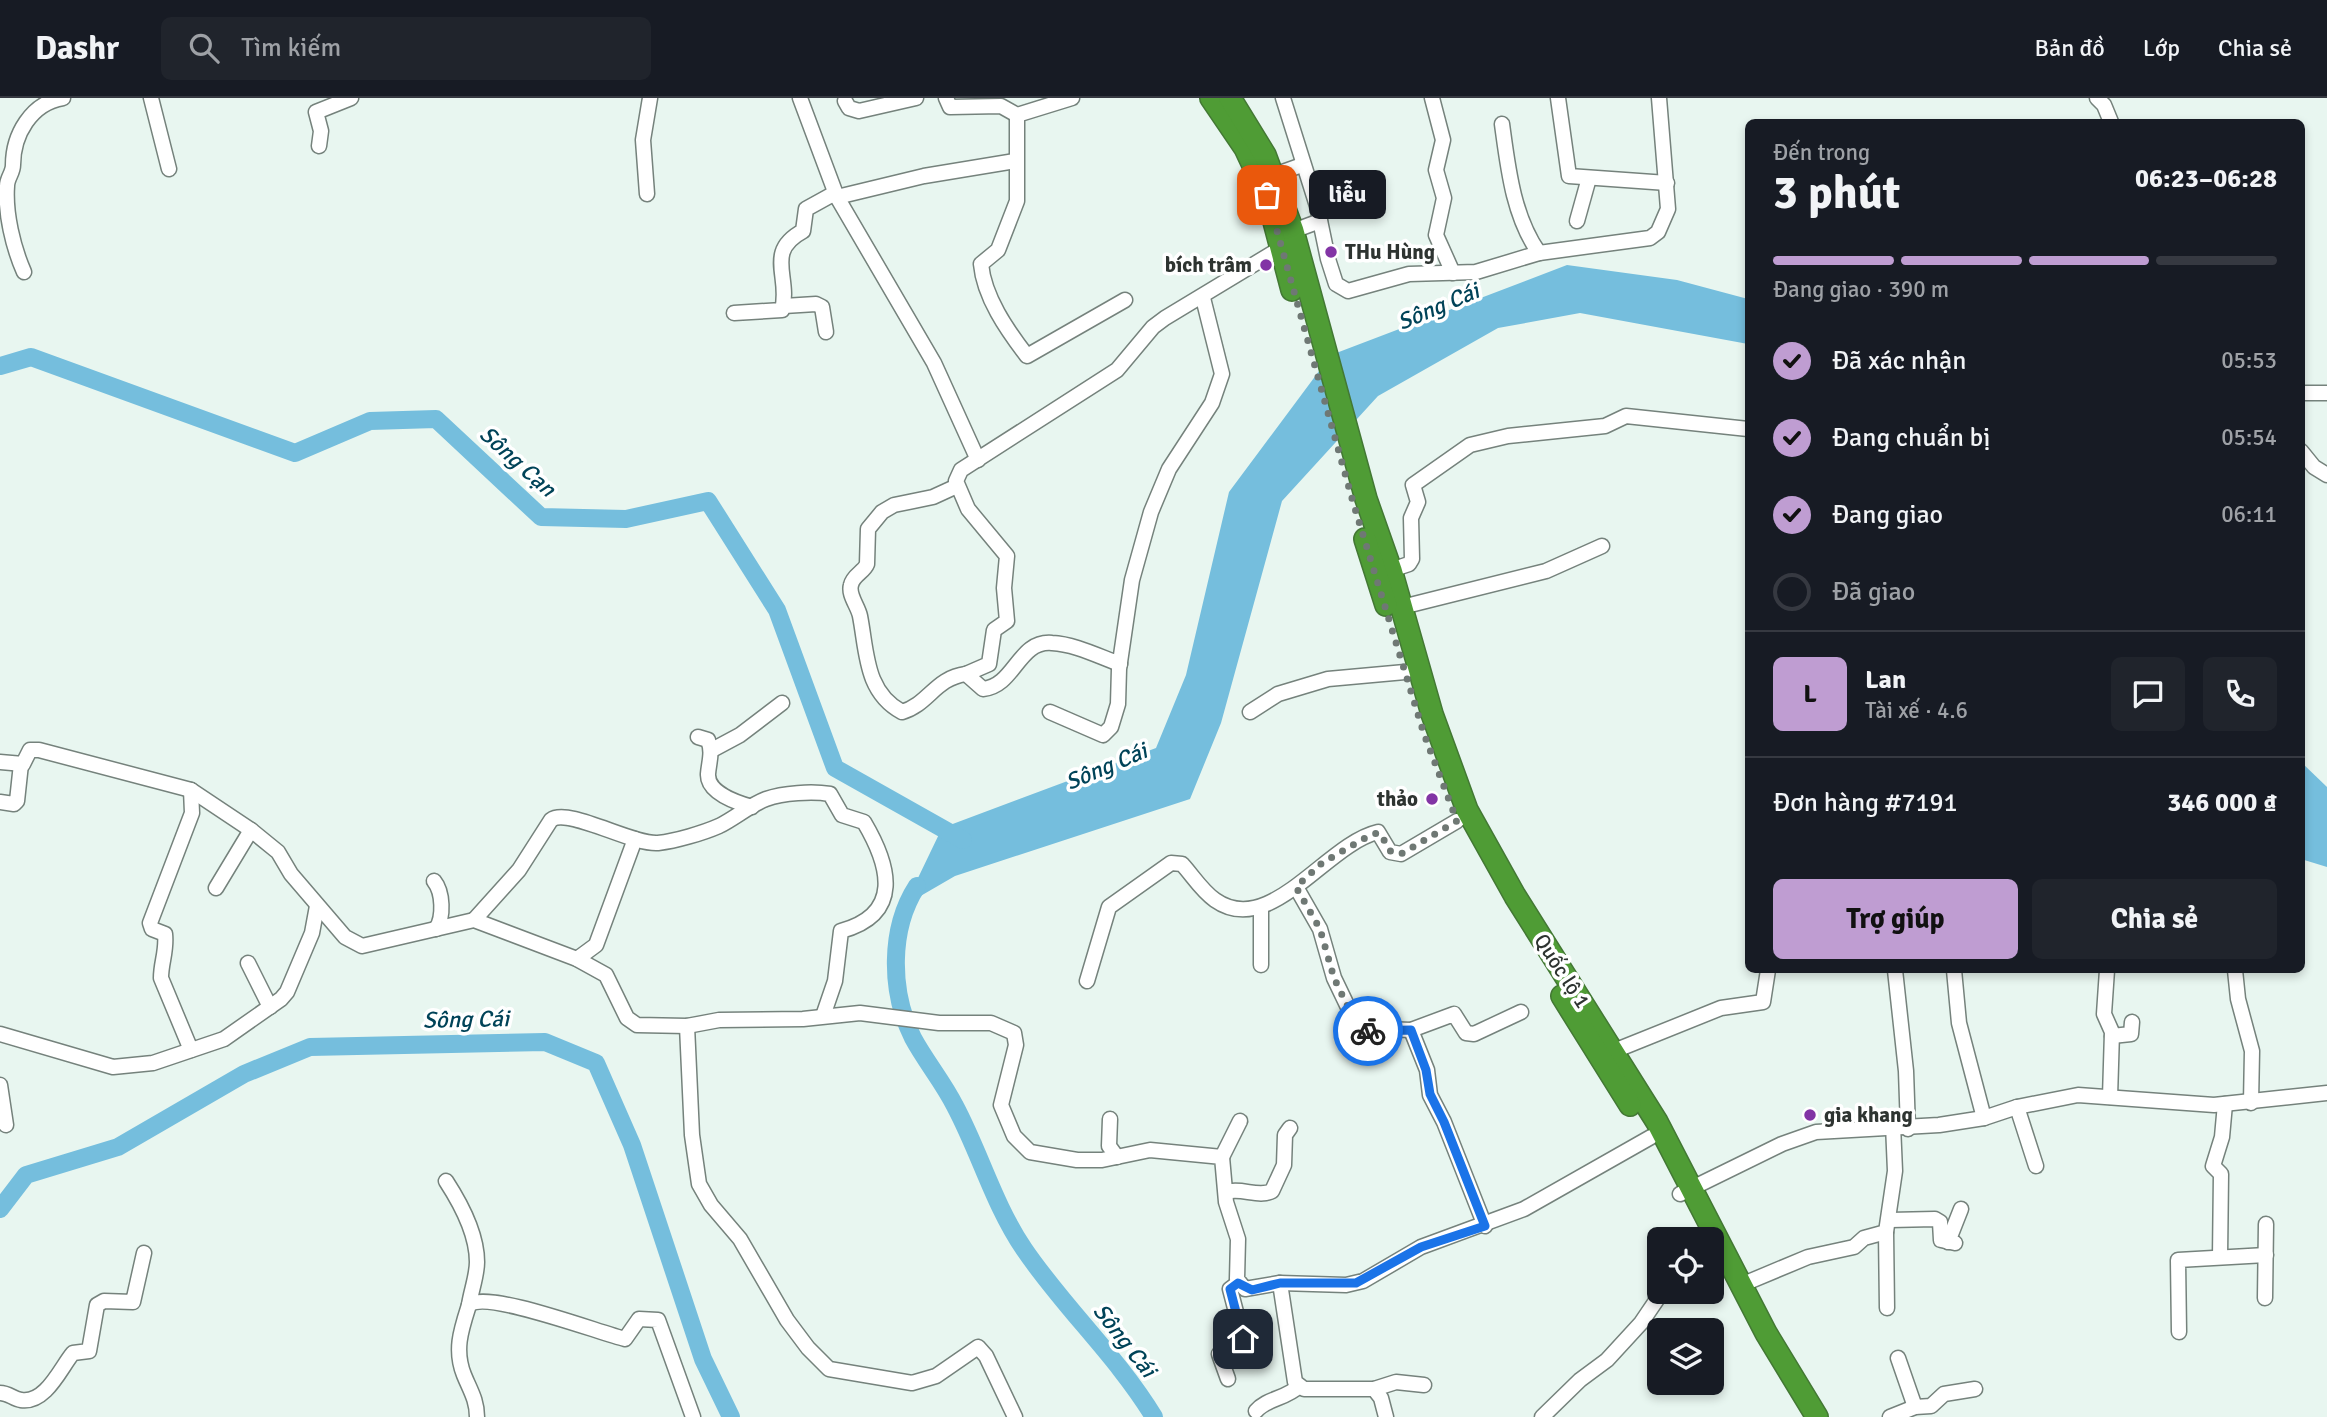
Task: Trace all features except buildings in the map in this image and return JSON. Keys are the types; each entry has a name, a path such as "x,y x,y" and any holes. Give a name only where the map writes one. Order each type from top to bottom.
{"highway":[{"path":"1211,98 1245,148 1287,239"},
{"path":"1230,98 1274,175 1293,266 1359,500"},
{"name":"Quốc lộ 1","path":"1359,500 1391,570 1432,715 1467,810 1531,923 1657,1122 1698,1227"},
{"name":"Quốc lộ 1","path":"1359,500 1405,672 1457,821 1493,886 1685,1191 1817,1417"},
{"path":"1724,1278 1769,1362 1804,1417"}],"street":[{"path":"23,272 7,203 12,155 19,133 33,112 50,99 63,98"},
{"path":"151,98 169,169"},
{"path":"319,146 321,131 316,112 351,98"},
{"path":"647,194 643,141 650,98"},
{"path":"800,98 836,195 934,363 978,460"},
{"path":"845,101 849,108 859,111 916,98"},
{"path":"946,98 950,107 1000,106 1017,115 1073,98"},
{"path":"1283,98 1320,221 1328,260 1336,284 1343,291 1409,274 1476,271 1539,253 1650,238 1658,233 1668,209 1659,98"},
{"path":"1432,98 1443,139 1436,175 1444,198 1436,235 1453,273"},
{"path":"1558,98 1568,175 1667,183"},
{"path":"2097,98 2110,119"},
{"path":"1017,115 1017,201 998,250 981,264 987,293 1026,355 1125,300"},
{"path":"1502,124 1513,193 1532,243 1539,253"},
{"path":"734,313 778,312 783,306 782,247 789,239 803,231 806,209 836,195 924,176 1015,161"},
{"path":"1274,175 1302,165"},
{"path":"1577,221 1589,178"},
{"path":"957,486 933,497 894,505 874,519 868,529 866,568 858,573 850,589 860,615 864,651 873,682 882,698 902,712 913,709 940,683 989,664 994,630 1007,621 1004,588 1008,564 997,541 968,509 956,481 961,470 1117,370 1153,327 1203,298 1287,239 1320,221"},
{"path":"1050,712 1083,727 1107,733 1118,704 1120,664 1132,580 1151,512 1169,469 1212,403 1222,374 1203,298"},
{"path":"783,306 816,304 822,307 826,332"},
{"path":"2305,393 2327,393"},
{"path":"1391,570 1409,564 1412,559 1411,518 1418,502 1413,485 1474,443 1508,436 1605,426 1626,416 1745,429"},
{"path":"2305,455 2314,467 2326,474"},
{"path":"1402,607 1546,571 1602,546"},
{"path":"966,674 978,686 988,689 1011,674 1026,652 1051,642 1120,664"},
{"path":"1250,712 1278,694 1328,679 1405,672"},
{"path":"712,750 740,735 782,703"},
{"path":"698,737 708,740 712,750 708,775 712,786 734,801 752,807"},
{"path":"0,802 14,804 17,801 21,764 29,752 40,750 191,790 251,830 278,852 317,906 345,937 362,946 474,920 576,959 606,975 630,1022 644,1027 687,1026 719,1020 860,1013 939,1023 992,1023 1014,1033 1016,1045 1000,1105 1014,1136 1025,1149 1034,1154 1077,1160 1117,1157 1150,1150 1222,1157"},
{"path":"0,762 21,764"},
{"path":"191,790 192,813 150,923 152,929 165,934 166,958 161,966 161,978 191,1050"},
{"path":"474,920 519,870 554,817 568,815 592,827 635,839 664,841 718,827 776,796 830,794 842,815 864,822 887,876 885,896 880,906 864,922 841,931 835,981 823,1016"},
{"path":"1087,981 1109,907 1171,863 1182,864 1216,901 1239,911 1261,908 1296,887 1322,863 1372,834 1380,833 1391,852 1401,854 1457,821"},
{"path":"216,888 251,830"},
{"path":"576,959 596,945 635,839"},
{"path":"433,881 440,892 442,920 436,929"},
{"path":"1296,887 1320,929 1334,978 1358,1028 1411,1030 1454,1014 1466,1033 1474,1034 1521,1012"},
{"path":"0,1034 113,1067 153,1063 224,1039 271,1007 286,992 313,933 317,906"},
{"path":"1261,908 1261,965"},
{"path":"248,963 271,1007"},
{"path":"1614,1051 1721,1008 1763,1002 1768,973"},
{"path":"1895,973 1906,1071 1908,1129"},
{"path":"1954,973 1959,1023 1984,1118"},
{"path":"2107,973 2104,1014 2110,1024 2112,1036 2110,1097"},
{"path":"2235,973 2238,999 2252,1051 2250,1103"},
{"path":"2112,1036 2131,1034 2132,1022"},
{"path":"687,1026 692,1136 699,1184 711,1205 740,1239 787,1320 808,1348 829,1369 912,1383 936,1376 978,1347 986,1356 1015,1417"},
{"path":"1411,1030 1426,1070 1430,1094 1444,1122 1485,1226"},
{"path":"0,1085 6,1125"},
{"path":"1685,1191 1782,1144 1816,1132 1893,1125 1908,1129 1984,1118 2017,1107 2078,1095 2184,1104 2225,1104 2327,1093"},
{"path":"2220,1257 2221,1174 2213,1166 2222,1137 2225,1104"},
{"path":"2017,1107 2036,1166"},
{"path":"1110,1119 1109,1146 1117,1157"},
{"path":"1238,1283 1238,1239 1226,1192 1222,1157 1240,1121"},
{"path":"1887,1308 1888,1226 1895,1171 1893,1125"},
{"path":"1226,1192 1238,1188 1264,1194 1272,1191 1285,1162 1285,1135 1290,1128"},
{"path":"1238,1283 1252,1290 1280,1283 1356,1283 1421,1247 1485,1226 1524,1209 1651,1137"},
{"path":"446,1181 464,1209 476,1254 477,1269 458,1346 463,1373 474,1393 477,1417"},
{"path":"1741,1285 1808,1257 1854,1247 1864,1238 1888,1226 1935,1219 1940,1222 1941,1240 1952,1243 1961,1209"},
{"path":"2265,1298 2266,1224"},
{"path":"0,1393 22,1401 30,1398 56,1380 74,1353 89,1350 97,1305 104,1301 133,1302 144,1253"},
{"path":"2179,1332 2177,1261 2266,1255"},
{"path":"1228,1379 1219,1354 1243,1339 1230,1289 1238,1283"},
{"path":"1280,1283 1293,1377 1299,1386"},
{"path":"469,1305 475,1302 509,1303 625,1339 639,1319 658,1320 693,1417"},
{"path":"1542,1417 1580,1380 1606,1360 1641,1323 1654,1304"},
{"path":"1898,1358 1914,1407"},
{"path":"1256,1410 1261,1404 1289,1396 1299,1386 1374,1389 1396,1382 1424,1385"},
{"path":"1374,1389 1381,1398 1386,1417"},
{"path":"1890,1417 1914,1407 1931,1406 1944,1394 1975,1389"}],"water":[{"name":"Sông Cái","path":"1567,265 1677,280 1745,298 1745,343 1580,313 1498,328 1378,396 1282,501 1221,723 1190,799 955,876 905,905 942,828 1156,748 1186,675 1229,492 1331,355"},
{"path":"2305,766 2327,787 2327,867 2305,860"}],"waterway":[{"name":"Sông Cạn","path":"0,366 31,357 295,453 370,421 436,419 541,517 626,519 708,501 777,610 835,768 963,840"},
{"name":"Sông Cái","path":"917,886 901,921 896,961 900,1001 913,1038 955,1106 1013,1232 1056,1292 1124,1373 1154,1417"},
{"name":"Sông Cái","path":"0,1209 26,1175 118,1147 244,1074 310,1047 545,1042 596,1063 632,1145 703,1359 731,1417"}],"way so far":[{"path":"1267,195 1353,502 1383,592 1424,734 1457,821 1401,854 1391,852 1378,832 1364,837 1322,863 1296,887 1320,929 1334,978 1358,1028 1368,1031"}],"place":[{"name":"liễu","path":"1267,195"},
{"name":"THu Hùng","path":"1331,252"},
{"name":"bích trâm","path":"1266,265"},
{"name":"thảo","path":"1432,799"},
{"name":"gia khang","path":"1810,1115"}],"route":[{"path":"1243,1339 1230,1289 1238,1283 1245,1289 1252,1290 1280,1283 1356,1283 1379,1273 1421,1247 1485,1226 1444,1122 1430,1094 1427,1072 1411,1030 1368,1031"}]}
